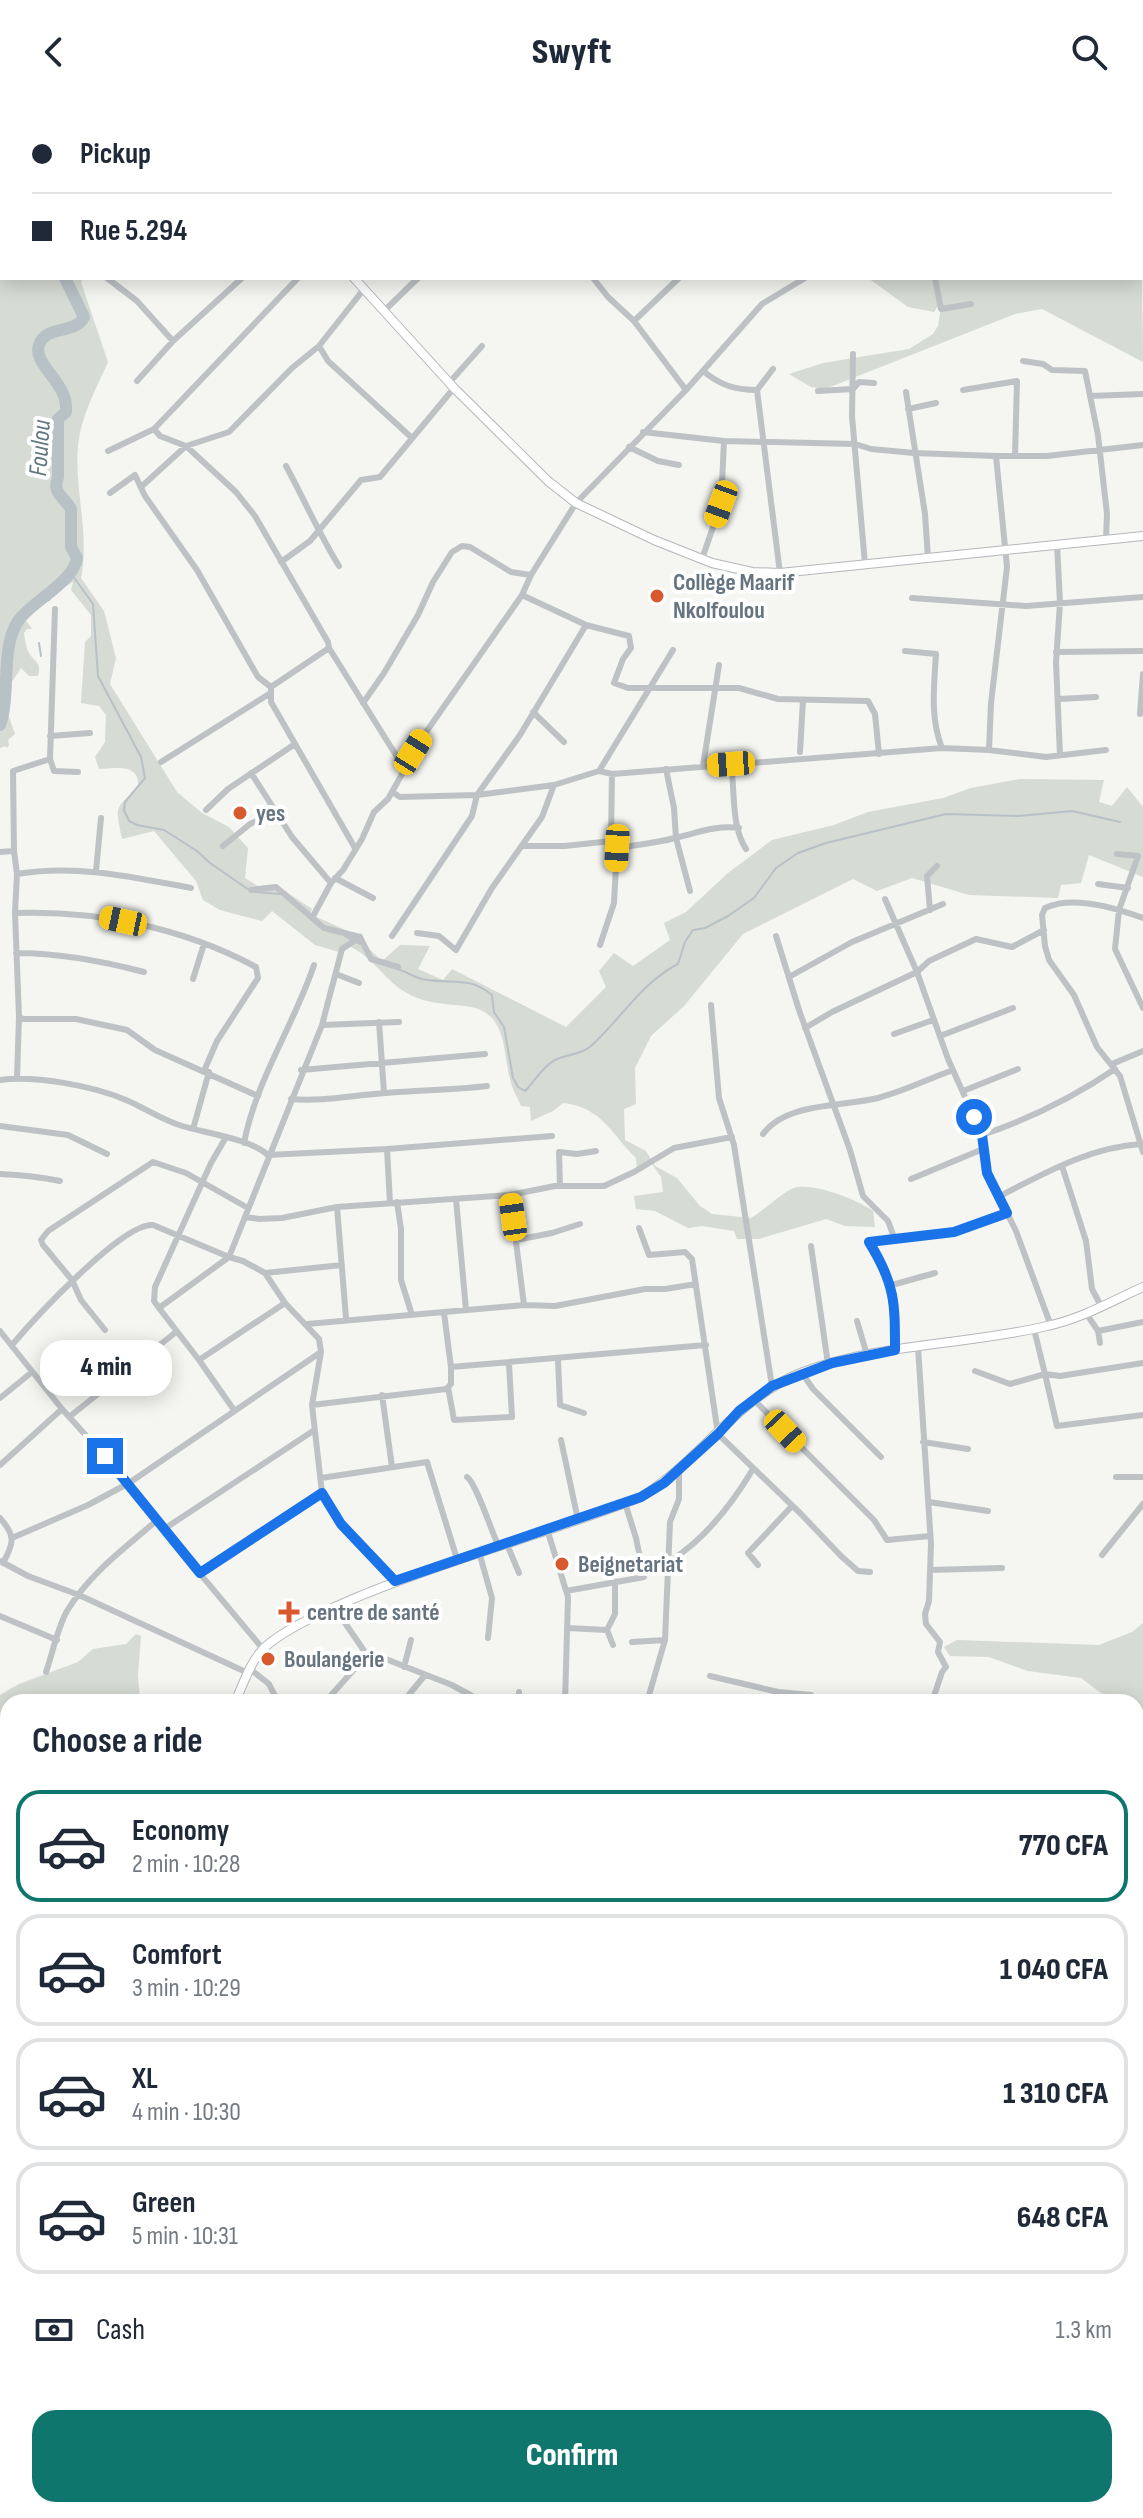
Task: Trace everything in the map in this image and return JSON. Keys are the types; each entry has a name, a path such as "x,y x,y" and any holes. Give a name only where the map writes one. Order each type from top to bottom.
{"street":[{"path":"110,280 137,301 173,341"},
{"path":"137,381 173,341 240,280"},
{"path":"108,451 154,429 296,280"},
{"path":"356,280 451,386 548,481 576,503 729,568 780,573 1143,536"},
{"path":"384,311 416,280"},
{"path":"595,280 634,321 686,390"},
{"path":"634,321 677,280"},
{"path":"312,918 333,880 343,870 374,812 392,792 424,735 522,595 576,503 686,390 762,304 802,280"},
{"path":"935,280 941,309 971,304"},
{"path":"141,487 186,446 229,432 292,368 319,346 364,289"},
{"path":"319,346 328,361 412,438"},
{"path":"281,562 310,541 361,480 380,477 482,346"},
{"path":"853,354 855,444 865,564"},
{"path":"1023,361 1043,364 1052,370 1085,371 1107,514 1106,539"},
{"path":"773,369 757,390 780,573"},
{"path":"703,371 718,383 740,390 757,390"},
{"path":"963,390 1017,381 1015,456"},
{"path":"818,391 853,389 859,382 874,383"},
{"path":"906,392 925,514 928,558"},
{"path":"1090,396 1143,394"},
{"path":"908,409 936,403"},
{"path":"154,429 160,436 186,446 236,492 255,516 329,648 404,768"},
{"path":"643,432 724,441 855,444 914,453 996,456 1099,451 1143,445"},
{"path":"702,559 721,504 724,441"},
{"path":"629,447 658,461 679,465"},
{"path":"989,750 991,703 1007,567 996,456"},
{"path":"286,466 320,528 323,541 339,566"},
{"path":"110,493 135,475 197,570 258,677 270,691 271,702 355,848"},
{"path":"1057,544 1060,603 1056,652 1060,755"},
{"path":"363,703 384,673 452,552 462,546 470,547 511,572 531,575"},
{"path":"522,595 586,625 629,636 631,648 614,683 628,688 739,688 778,699 868,701 875,714 879,754"},
{"path":"912,598 1026,606 1143,597"},
{"path":"55,609 50,759 54,771 78,772"},
{"path":"392,936 472,816 477,795 554,682 586,625"},
{"path":"161,762 270,691 329,648"},
{"path":"599,771 673,650"},
{"path":"905,651 936,654 933,688 936,733 942,748"},
{"path":"1056,652 1143,651"},
{"path":"703,766 719,665"},
{"path":"1140,714 1143,674"},
{"path":"1059,699 1096,697"},
{"path":"800,752 803,700"},
{"path":"533,712 564,742"},
{"path":"50,736 90,733"},
{"path":"206,810 228,789 295,744"},
{"path":"392,792 400,797 477,795 554,785 599,771 612,774 942,748 1046,757 1106,750"},
{"path":"17,1078 19,1017 13,771 50,759"},
{"path":"731,764 739,828 746,849"},
{"path":"666,769 676,838 690,891"},
{"path":"251,773 316,868 333,880 373,898"},
{"path":"600,945 614,903 617,848 611,841 612,774"},
{"path":"417,933 439,936 456,950 492,888 547,807 554,785"},
{"path":"223,846 250,824 276,812"},
{"path":"96,871 101,818"},
{"path":"617,848 676,838 695,831 739,828"},
{"path":"522,846 565,846 611,841"},
{"path":"0,852 14,851"},
{"path":"1117,854 1138,856 1119,910 1115,949 1143,1008"},
{"path":"930,910 927,876 937,866"},
{"path":"17,874 61,869 96,871 191,888"},
{"path":"1098,884 1128,888"},
{"path":"251,890 276,887 324,928 360,937 371,959 398,967"},
{"path":"885,899 982,1135 987,1173 1016,1231 1051,1326"},
{"path":"789,977 852,942 943,904"},
{"path":"1143,918 1088,904 1051,905 1045,908 1042,915 1045,946 1055,972 1074,995 1097,1047 1114,1066 1139,1120 1143,1152"},
{"path":"15,913 58,912 106,918 204,944 256,967 258,978 217,1041 193,1129"},
{"path":"805,1028 976,939 1012,947 1044,930"},
{"path":"776,936 863,1196 888,1221 895,1240"},
{"path":"159,1308 229,1257 265,1171 268,1155 301,1070 322,1025 342,949 360,937"},
{"path":"193,979 204,944"},
{"path":"16,953 49,954 144,972"},
{"path":"244,1143 258,1096 304,995 314,965"},
{"path":"336,974 359,983"},
{"path":"711,1005 719,1098 732,1137 772,1386"},
{"path":"940,1036 1013,1008"},
{"path":"19,1017 76,1019 127,1030 155,1050 258,1096"},
{"path":"894,1034 933,1020"},
{"path":"379,1022 384,1093"},
{"path":"322,1025 399,1022"},
{"path":"982,1135 1080,1093 1114,1066 1143,1051"},
{"path":"301,1070 485,1054"},
{"path":"963,1091 1018,1069"},
{"path":"763,1134 772,1121 807,1110 881,1097 953,1070"},
{"path":"0,1080 17,1078 91,1087 172,1123 244,1143 268,1155 552,1136"},
{"path":"291,1099 318,1101 487,1086"},
{"path":"0,1126 68,1135 107,1154"},
{"path":"245,1217 282,1218 337,1207 510,1195 560,1186 604,1186 674,1148 732,1137"},
{"path":"225,1139 155,1287 154,1301 234,1410"},
{"path":"998,1197 1062,1166 1106,1150 1141,1144"},
{"path":"387,1149 394,1203 401,1229 401,1280 412,1315"},
{"path":"911,1179 983,1149"},
{"path":"560,1186 559,1152 577,1154 596,1151"},
{"path":"105,1330 81,1300 72,1280 43,1245 41,1240 48,1231 153,1162 169,1166 248,1208"},
{"path":"1062,1166 1086,1241 1092,1289 1101,1306"},
{"path":"0,1174 20,1177 34,1175 60,1181"},
{"path":"510,1195 524,1305"},
{"path":"456,1199 466,1310"},
{"path":"337,1207 346,1318"},
{"path":"895,1350 895,1296 869,1242 954,1232 1007,1213"},
{"path":"516,1240 580,1224"},
{"path":"12,1345 72,1280 139,1228 153,1225 265,1273 285,1303 319,1339 321,1352 312,1405 322,1493 341,1524 395,1581"},
{"path":"639,1228 649,1255 690,1254 718,1434 849,1563 858,1571 870,1572"},
{"path":"811,1246 828,1364"},
{"path":"265,1273 342,1265"},
{"path":"892,1285 935,1273"},
{"path":"307,1324 346,1318 524,1305 555,1306 645,1289 696,1284"},
{"path":"239,1694 263,1649 334,1607 395,1581 625,1503 664,1483 753,1399 772,1386 828,1364 867,1355 1051,1326 1143,1287"},
{"path":"199,1360 285,1303"},
{"path":"444,1313 451,1367 448,1387 454,1420 512,1417 509,1364"},
{"path":"1086,1313 1098,1331 1100,1343"},
{"path":"857,1321 867,1355"},
{"path":"1098,1331 1143,1322"},
{"path":"1034,1329 1056,1426 1143,1415"},
{"path":"69,1417 176,1332"},
{"path":"1,1333 62,1409 129,1483 156,1521 263,1649"},
{"path":"451,1367 706,1345"},
{"path":"918,1347 930,1536 929,1601 925,1614 926,1624 940,1642 938,1652 946,1667 935,1694"},
{"path":"12,1538 88,1505 129,1483 321,1352"},
{"path":"558,1360 560,1405 584,1413"},
{"path":"975,1371 1010,1384 1045,1374 1060,1376 1143,1363"},
{"path":"0,1398 32,1372"},
{"path":"802,1373 813,1389 881,1457"},
{"path":"312,1405 448,1387"},
{"path":"382,1395 392,1467"},
{"path":"753,1399 860,1505 887,1540 930,1536"},
{"path":"0,1465 62,1409"},
{"path":"164,1529 313,1431"},
{"path":"561,1440 578,1520"},
{"path":"923,1442 968,1449"},
{"path":"321,1478 427,1462 457,1559"},
{"path":"649,1694 665,1640 670,1522 679,1499 679,1469"},
{"path":"670,1561 687,1551 737,1496 753,1469"},
{"path":"467,1477 472,1479 478,1500 519,1573"},
{"path":"1116,1477 1143,1477"},
{"path":"200,1573 322,1493"},
{"path":"929,1502 988,1511"},
{"path":"566,1591 644,1577 625,1503"},
{"path":"1102,1555 1143,1504"},
{"path":"758,1565 748,1553 792,1506"},
{"path":"0,1518 10,1529 12,1538 11,1547 1,1563 249,1671 269,1684 274,1694"},
{"path":"46,1672 66,1613 79,1595 106,1563 156,1521"},
{"path":"547,1529 566,1591 565,1694"},
{"path":"479,1552 492,1598 488,1638"},
{"path":"930,1570 1002,1568"},
{"path":"613,1645 607,1630 615,1614 615,1581"},
{"path":"334,1607 367,1655"},
{"path":"0,1616 57,1640"},
{"path":"567,1628 607,1630"},
{"path":"404,1667 411,1640"},
{"path":"632,1642 665,1640"},
{"path":"367,1655 378,1656 425,1675 462,1694"},
{"path":"332,1694 367,1655"},
{"path":"410,1694 425,1675"},
{"path":"710,1676 800,1694"}],"shaded area":[{"path":"0,280 82,280 108,362 82,424 78,445 84,545 81,578 104,611 116,658 110,684 177,792 202,813 229,827 248,848 245,878 264,890 279,887 312,909 310,914 352,933 382,961 400,945 430,946 418,969 443,980 452,969 566,1027 606,987 599,971 614,953 633,966 670,940 664,923 686,912 728,873 772,840 834,825 868,812 1020,779 1104,780 1099,802 1112,806 1127,787 1143,807 1143,877 1089,855 1081,883 1061,885 1058,898 969,895 912,878 877,891 853,879 743,934 684,1006 651,1036 635,1068 636,1104 624,1109 625,1140 646,1151 655,1166 677,1178 700,1206 712,1214 751,1218 790,1190 802,1187 835,1193 866,1207 873,1211 875,1227 845,1226 826,1219 759,1239 737,1239 734,1231 702,1226 688,1228 655,1211 636,1209 634,1196 663,1192 661,1177 652,1164 637,1169 636,1158 605,1123 587,1110 563,1103 531,1121 530,1107 521,1106 513,1089 497,1024 479,1009 412,996 397,987 356,950 348,946 339,952 315,945 272,911 262,921 220,910 203,900 196,881 154,831 122,839 118,810 138,789 138,781 132,771 126,769 99,769 95,757 105,742 106,715 99,706 81,703 85,642 91,636 91,615 71,590 73,582 53,594 50,601 40,604 25,619 32,629 24,633 26,646 39,671 38,676 29,676 21,668 6,691 15,734 8,740 7,748 0,748"},
{"path":"871,280 1142,280 1143,362 1042,309 1015,314 825,389 811,387 789,374 823,363 909,349 933,334 938,326 942,301 934,312 908,307"},
{"path":"1143,1623 1143,1694 1103,1694 1081,1678 1028,1671 989,1657 950,1656 944,1647 957,1640 1099,1645 1132,1632"},
{"path":"136,1634 141,1636 139,1694 2,1694 19,1684 78,1662 93,1649 126,1644"}],"waterway":[{"name":"Foulou","path":"0,725 9,645 18,621 68,576 77,558 71,547 71,509 56,487 58,419 66,412 65,401 38,352 39,345 48,334 75,326 84,317 66,280"},
{"path":"70,572 93,604 98,676 141,757 145,778 125,802 124,810 129,821 164,830 249,890"},
{"path":"39,643 41,656"},
{"path":"397,969 422,979 475,985 492,995 494,1012 504,1027 513,1078 518,1087 525,1091 550,1063 591,1046 642,991 678,964 685,942 693,930 705,928 728,916 754,898 776,868 798,853 826,843 946,814 1019,816 1072,811 1120,822"},
{"path":"255,892 280,894"},
{"path":"345,936 360,944"}],"place":[{"name":"Collège Maarif Nkolfoulou","path":"657,596"},
{"name":"yes","path":"240,813"},
{"name":"Beignetariat","path":"562,1564"},
{"name":"centre de santé","path":"289,1612"},
{"name":"Boulangerie","path":"268,1659"}],"route":[{"path":"105,1456 200,1573 322,1493 341,1524 395,1581 641,1497 664,1483 739,1411 772,1386 832,1363 895,1350 895,1296 890,1280 869,1242 954,1232 1007,1213 987,1173 982,1135 974,1117"}]}
